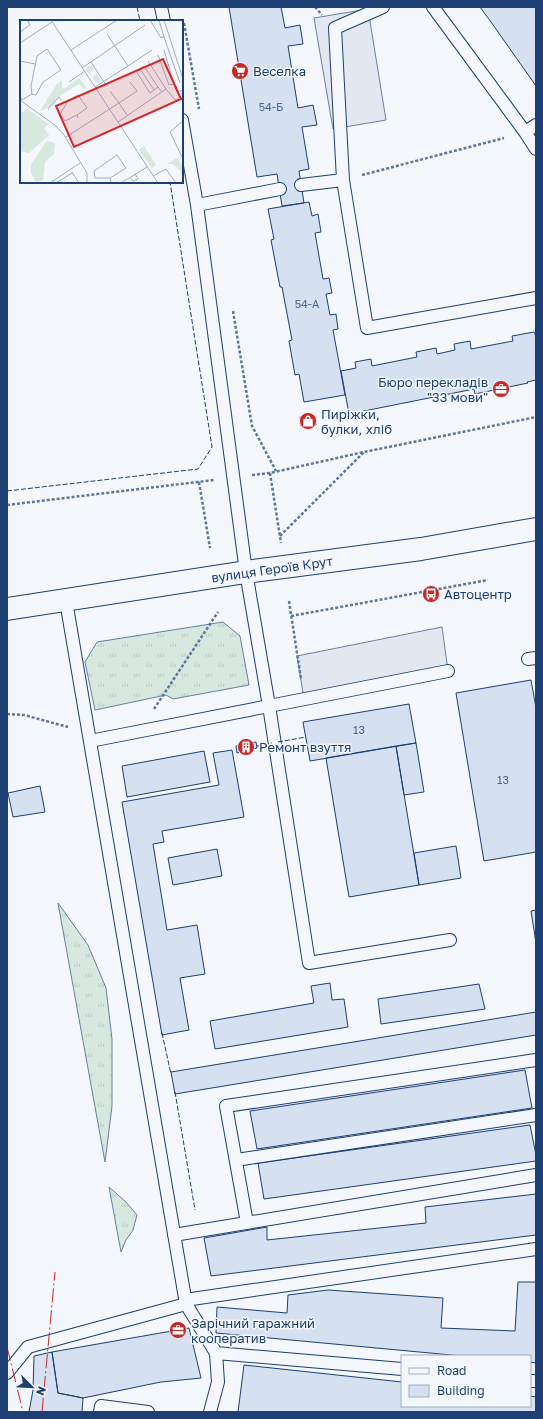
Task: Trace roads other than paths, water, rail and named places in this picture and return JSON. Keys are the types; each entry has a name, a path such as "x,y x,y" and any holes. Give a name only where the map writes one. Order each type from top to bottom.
{"main road":[{"name":"вулиця Героїв Крут","path":"7,609 246,572 421,549 536,529"}],"lane":[{"path":"161,7 164,20"},
{"path":"383,7 335,28 342,180 367,328 536,298"},
{"path":"433,7 526,132 536,149"},
{"path":"183,125 198,205 246,572 269,706 309,963 450,940"},
{"path":"526,132 536,125"},
{"path":"301,185 342,180"},
{"path":"198,205 280,189"},
{"path":"66,601 186,1302 216,1353 218,1382 210,1412"},
{"path":"89,737 139,732 448,671"},
{"path":"248,1223 226,1106 536,1060"},
{"path":"236,1160 536,1114"},
{"path":"174,1235 536,1175"},
{"path":"7,1373 28,1347 186,1302 536,1249"},
{"path":"216,1353 401,1369"},
{"path":"100,1412 101,1406 148,1412"}],"place":[{"name":"Веселка","path":"240,71"},
{"name":"Бюро перекладів \"33 мови\"","path":"501,389"},
{"name":"Пиріжки, булки, хліб","path":"308,421"},
{"name":"Автоцентр","path":"431,594"},
{"name":"Ремонт взуття","path":"246,747"},
{"name":"Зарічний гаражний кооператив","path":"178,1330"}]}
